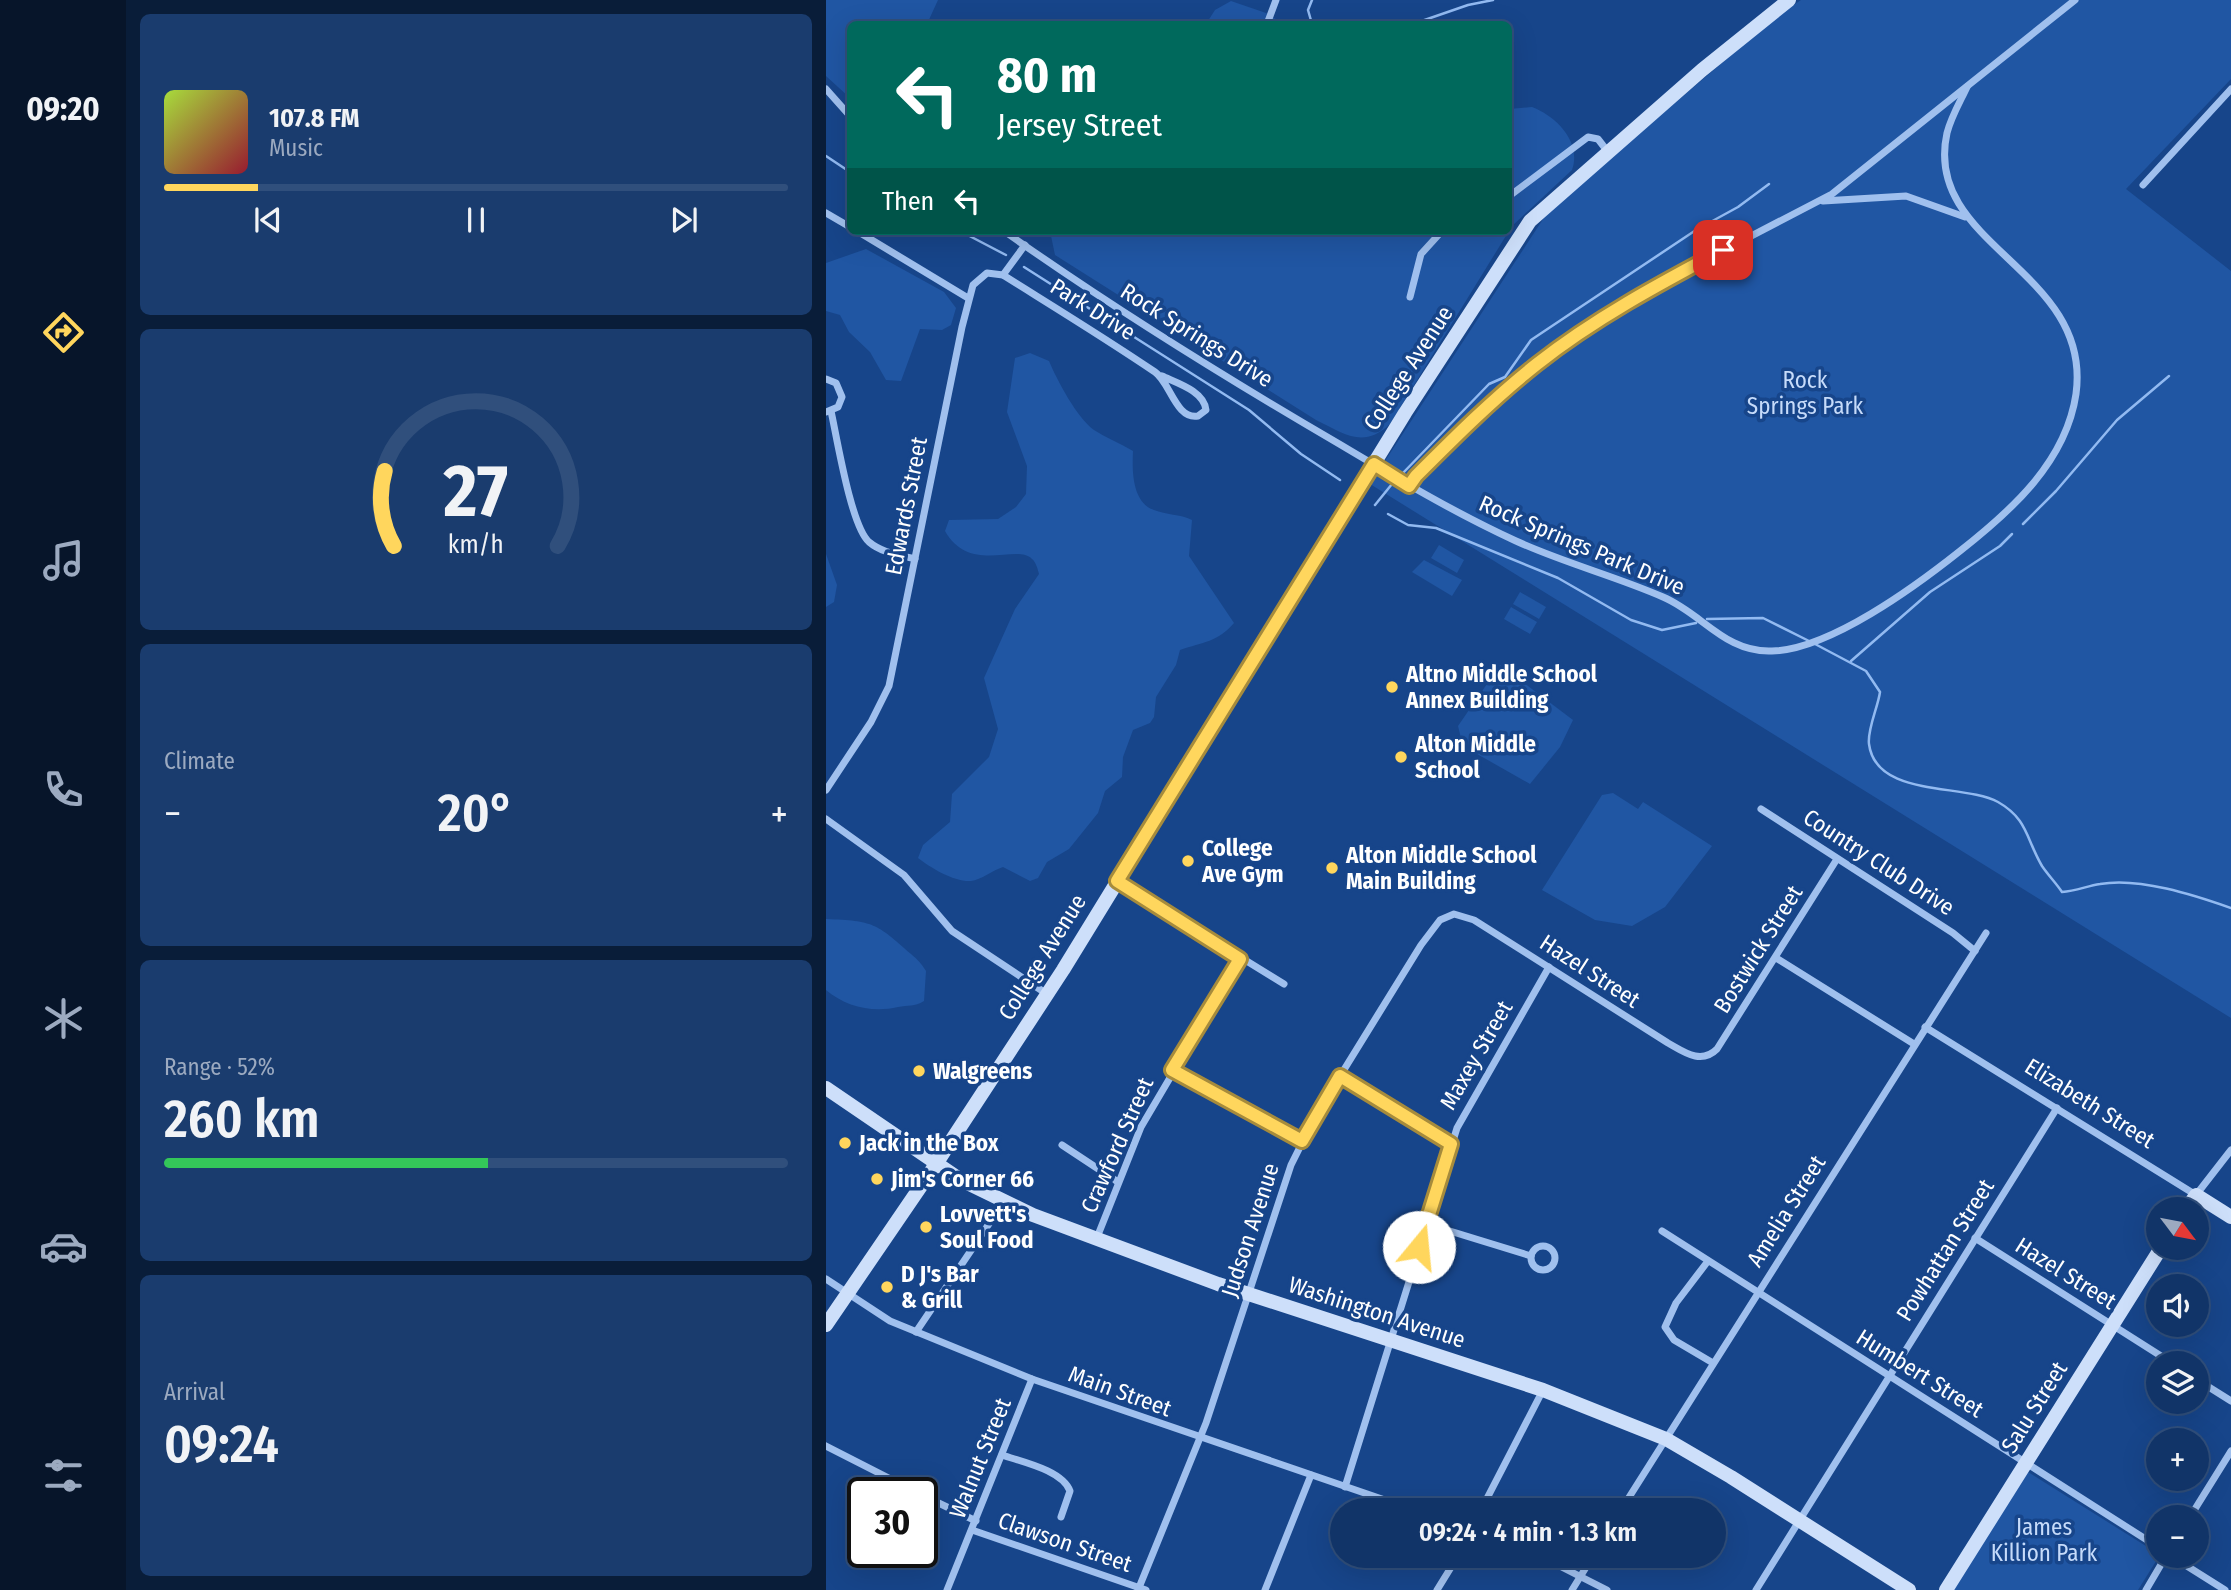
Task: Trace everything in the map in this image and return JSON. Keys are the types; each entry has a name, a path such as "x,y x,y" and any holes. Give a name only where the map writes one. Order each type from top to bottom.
{"main road":[{"name":"College Avenue","path":"826,1325 1047,994 1374,464 1530,221 1723,52 1789,0"},
{"name":"Washington Avenue","path":"826,1088 936,1164 1003,1203 1096,1240 1248,1294 1543,1390 1666,1438 1909,1590"},
{"name":"Elizabeth Street","path":"2196,1195 2231,1217"},
{"name":"Salu Street","path":"1946,1590 2153,1260"}],"street":[{"path":"1269,21 1276,0"},
{"name":"Rock Springs Park Drive","path":"1409,486 1477,416 1571,339 1686,270 1821,201 2075,0"},
{"name":"Rock Springs Park Drive","path":"1374,464 1409,486 1517,542 1668,599 1721,638 1758,651 1782,651 1828,637 1912,586 2003,515 2046,466 2071,414 2076,387 2076,360 2064,324 2042,291 1965,217 1953,198 1945,152 1951,121 1967,87"},
{"path":"826,89 847,113"},
{"path":"2143,185 2231,89"},
{"path":"1512,194 1588,137 1598,139 1608,152"},
{"name":"Rock Springs Park Drive","path":"1821,201 1906,196 1965,217"},
{"path":"826,213 847,225"},
{"path":"864,235 968,298"},
{"name":"Rock Springs Drive","path":"1010,235 1266,402 1374,464"},
{"path":"1409,298 1421,254 1438,235"},
{"path":"1003,275 1025,245"},
{"name":"Edwards Street","path":"826,790 886,695 968,298 982,276 991,272 1003,275"},
{"name":"Park Drive","path":"1003,275 1162,376 1199,395 1204,400 1206,410 1198,416 1188,415 1180,409 1162,376"},
{"path":"826,379 836,383 842,392 841,402 829,411 853,505 864,536 878,548 915,559"},
{"name":"Country Club Drive","path":"1761,809 1953,933 1975,951"},
{"path":"826,819 904,875 952,931 1047,994"},
{"name":"Bostwick Street","path":"1707,1056 1717,1049 1837,859"},
{"path":"1117,881 1284,985"},
{"name":"Hazel Street","path":"1454,914 1475,920 1687,1054 1707,1056"},
{"name":"Judson Avenue","path":"1141,1589 1200,1439 1302,1141 1421,945 1440,920 1454,914"},
{"name":"Amelia Street","path":"1628,1498 1986,933"},
{"path":"1776,958 1914,1044"},
{"name":"Crawford Street","path":"1096,1240 1141,1127 1172,1070 1240,959"},
{"name":"Maxey Street","path":"1345,1486 1451,1144 1476,1090 1549,967"},
{"name":"Elizabeth Street","path":"1926,1027 2196,1195"},
{"path":"1172,1070 1302,1141"},
{"path":"1340,1076 1451,1144"},
{"name":"Powhattan Street","path":"1756,1590 2057,1108"},
{"path":"1062,1145 1118,1182"},
{"path":"2196,1195 2231,1150"},
{"path":"916,1332 1003,1203"},
{"path":"1427,1224 1531,1256"},
{"name":"Humbert Street","path":"1662,1231 2146,1539"},
{"name":"Hazel Street","path":"1975,1238 2153,1351"},
{"path":"1708,1261 1676,1303 1665,1327 1674,1340 1713,1363"},
{"name":"Main Street","path":"826,1279 890,1321 1032,1380 1380,1498"},
{"name":"Walnut Street","path":"947,1590 1032,1380"},
{"path":"2209,1387 2231,1401"},
{"path":"1487,1498 1543,1390"},
{"name":"Clawson Street","path":"826,1446 887,1477"},
{"path":"2197,1505 2231,1451"},
{"path":"1002,1455 1054,1475 1067,1485 1070,1492 1061,1517"},
{"path":"1265,1590 1311,1475"},
{"name":"Clawson Street","path":"938,1503 976,1521"},
{"name":"Clawson Street","path":"972,1530 1141,1589"},
{"path":"1437,1590 1451,1568"},
{"path":"1566,1568 1607,1590"},
{"path":"1572,1590 1585,1568"},
{"path":"2146,1590 2161,1568"},
{"path":"2189,1568 2225,1590"}],"green space":[{"path":"826,0 938,0 928,21 847,21 847,95 826,76"},
{"name":"Rock Springs Park","path":"1801,0 2231,0 2231,79 2126,189 2231,271 2231,1018 1370,484 1549,210 1776,17"},
{"path":"1231,1 1266,13 1279,21 1208,21 1215,10"},
{"path":"1532,107 1550,117 1565,131 1570,140 1574,160 1572,170 1512,226 1512,109"},
{"path":"1051,235 1506,235 1390,424 1380,432 1362,437 1345,434 1316,420 1055,255"},
{"path":"866,249 944,292 956,308 951,325 942,330 920,329 901,381 886,380 870,352 849,332 840,315 826,311 826,263"},
{"path":"1030,353 1049,361 1068,398 1088,424 1133,451 1135,485 1141,500 1159,512 1192,520 1189,556 1234,623 1216,638 1180,650 1176,665 1156,697 1154,717 1150,723 1133,730 1123,757 1122,777 1105,791 1098,813 1069,849 1047,862 1038,878 1030,881 1003,867 975,880 964,881 943,874 918,858 923,845 950,822 952,794 989,757 998,729 984,678 1015,609 1039,574 1033,560 1025,555 992,556 967,552 955,544 945,531 949,520 998,519 1016,507 1026,494 1027,466 1007,412 1015,358"},
{"path":"1439,545 1464,560 1457,573 1431,558"},
{"path":"826,554 837,585 834,602 826,607"},
{"path":"1424,560 1462,580 1452,596 1412,572"},
{"path":"1520,592 1546,607 1539,619 1513,604"},
{"path":"1511,607 1537,622 1530,634 1504,619"},
{"path":"1500,665 1573,720 1560,747 1530,784 1463,746 1458,726"},
{"path":"1613,793 1638,809 1643,802 1712,846 1665,907 1632,926 1595,920 1542,890 1602,795"},
{"path":"826,919 865,923 881,930 899,944 918,960 926,971 924,1001 889,1009 870,1009 842,1001 826,990"},
{"name":"James Killion Park","path":"2028,1472 2146,1546 2146,1568 2152,1568 2138,1590 1953,1590"}],"waterway":[{"path":"1311,21 1308,10 1312,0"},
{"path":"1422,21 1468,5 1493,0"},
{"path":"826,156 847,170"},
{"path":"1402,474 1489,384 1505,377 1531,340 1696,230 1738,207 1769,184"},
{"path":"968,235 1006,255"},
{"path":"1024,267 1249,410 1301,454 1340,480"},
{"path":"2023,524 2056,491 2117,420 2169,376"},
{"path":"1375,505 1392,484"},
{"path":"1388,514 1408,525 1436,528 1558,578 1631,620 1662,630 1696,623"},
{"path":"1851,661 1930,592 2000,546 2012,534"},
{"path":"1707,619 1763,618 1809,641"},
{"path":"1815,644 1866,671 1880,692 1869,738 1875,761 1887,773 1904,781 1983,796 2008,809 2021,823 2042,866 2062,892 2115,882 2132,883 2184,893 2231,908"}],"place":[{"name":"Altno Middle School Annex Building","path":"1392,687"},
{"name":"Alton Middle School","path":"1401,757"},
{"name":"College Ave Gym","path":"1188,861"},
{"name":"Alton Middle School Main Building","path":"1332,868"},
{"name":"Walgreens","path":"919,1071"},
{"name":"Jack in the Box","path":"845,1143"},
{"name":"Jim's Corner 66","path":"877,1179"},
{"name":"Lovvett's Soul Food","path":"926,1227"},
{"name":"D J's Bar & Grill","path":"887,1287"}],"route":[{"path":"1419,1247 1451,1144 1340,1076 1302,1141 1172,1070 1240,959 1117,881 1374,464 1409,486 1477,416 1538,363 1627,304 1723,250"}]}
